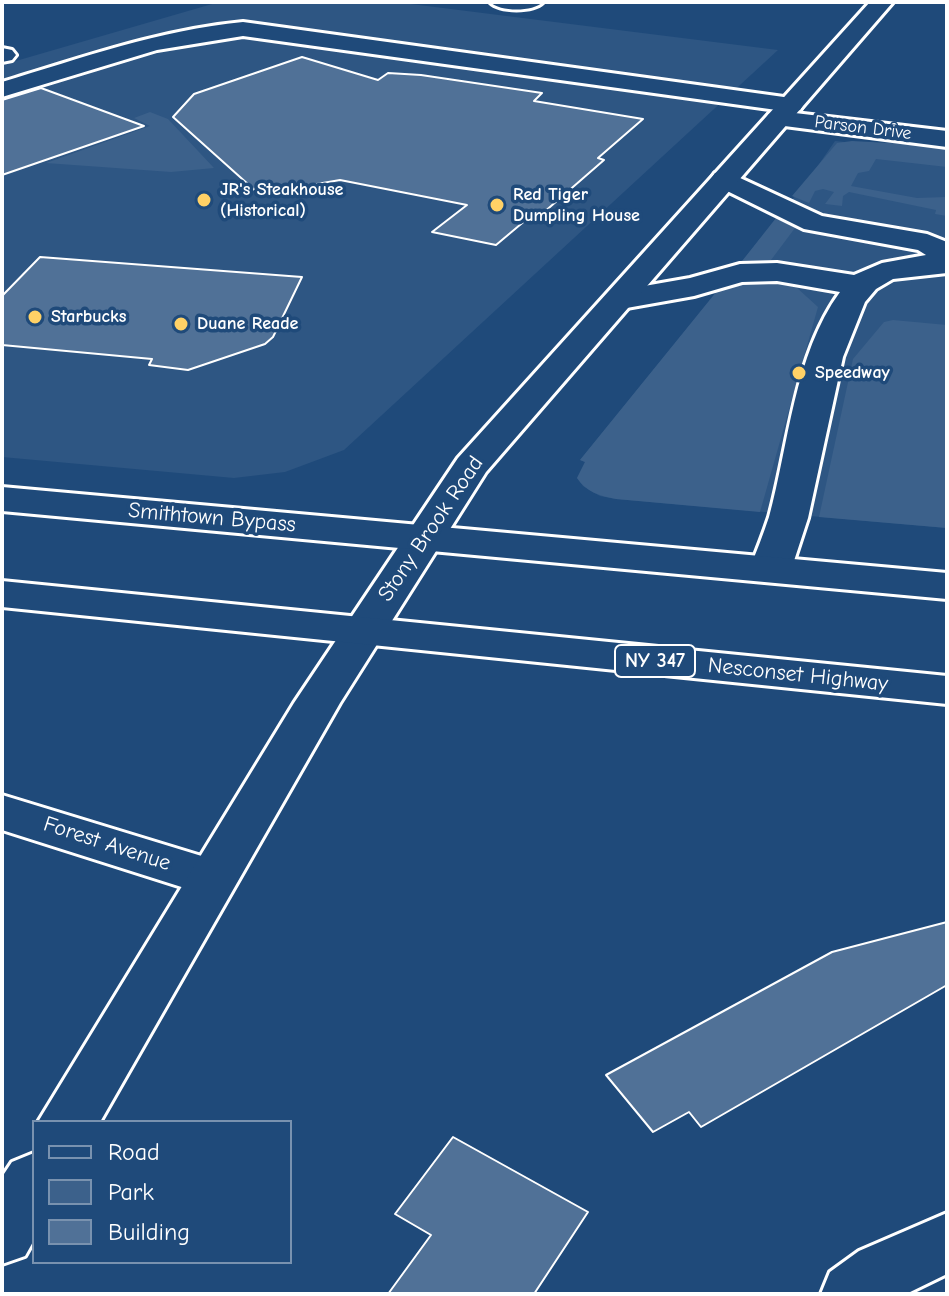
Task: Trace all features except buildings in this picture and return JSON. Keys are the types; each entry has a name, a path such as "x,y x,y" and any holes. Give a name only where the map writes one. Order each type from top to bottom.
{"main road":[{"path":"501,2 532,2"},
{"name":"Stony Brook Road","path":"69,1120 363,631 471,466 882,2"},
{"name":"Parson Drive","path":"2,90 180,37 211,30 243,29 947,139"},
{"path":"725,179 814,223 927,243 947,255"},
{"path":"770,570 787,519 811,409 842,313 865,282 906,266 947,264"},
{"path":"621,299 694,287 740,273 777,272 861,286"},
{"name":"Smithtown Bypass","path":"2,499 423,537"},
{"path":"423,537 947,586"},
{"name":"NY 347","path":"2,594 363,631"},
{"name":"Nesconset Highway","path":"363,631 947,690"},
{"name":"Forest Avenue","path":"2,812 213,878"},
{"path":"2,1235 32,1184"},
{"path":"854,1294 882,1273 947,1242"}],"shaded area":[{"path":"219,2 395,2 778,50 344,450 285,472 234,478 2,457 2,65"},
{"name":"Speedway","path":"835,141 947,152 947,528 616,499 600,496 583,486 577,478 585,462 580,460 808,180"}],"green space":[{"path":"150,112 168,119 214,168 171,172 46,163 150,126 134,118"},
{"path":"852,141 947,146 947,167 876,159 869,171 858,173 851,186 917,198 947,197 947,216 935,214 936,210 849,192 843,196 842,206 825,204 834,192 823,189 815,191 809,203 792,196 837,143"},
{"path":"776,218 795,228 771,260 739,265"},
{"path":"756,281 796,287 818,307 760,512 616,499 599,495 585,487 577,478 585,462 580,460 721,286"},
{"path":"893,320 947,325 947,528 819,517 853,359 884,322"}],"place":[{"name":"JR's Steakhouse (Historical)","path":"204,200"},
{"name":"Red Tiger Dumpling House","path":"497,205"},
{"name":"Starbucks","path":"35,317"},
{"name":"Duane Reade","path":"181,324"},
{"name":"Speedway","path":"799,373"}]}
